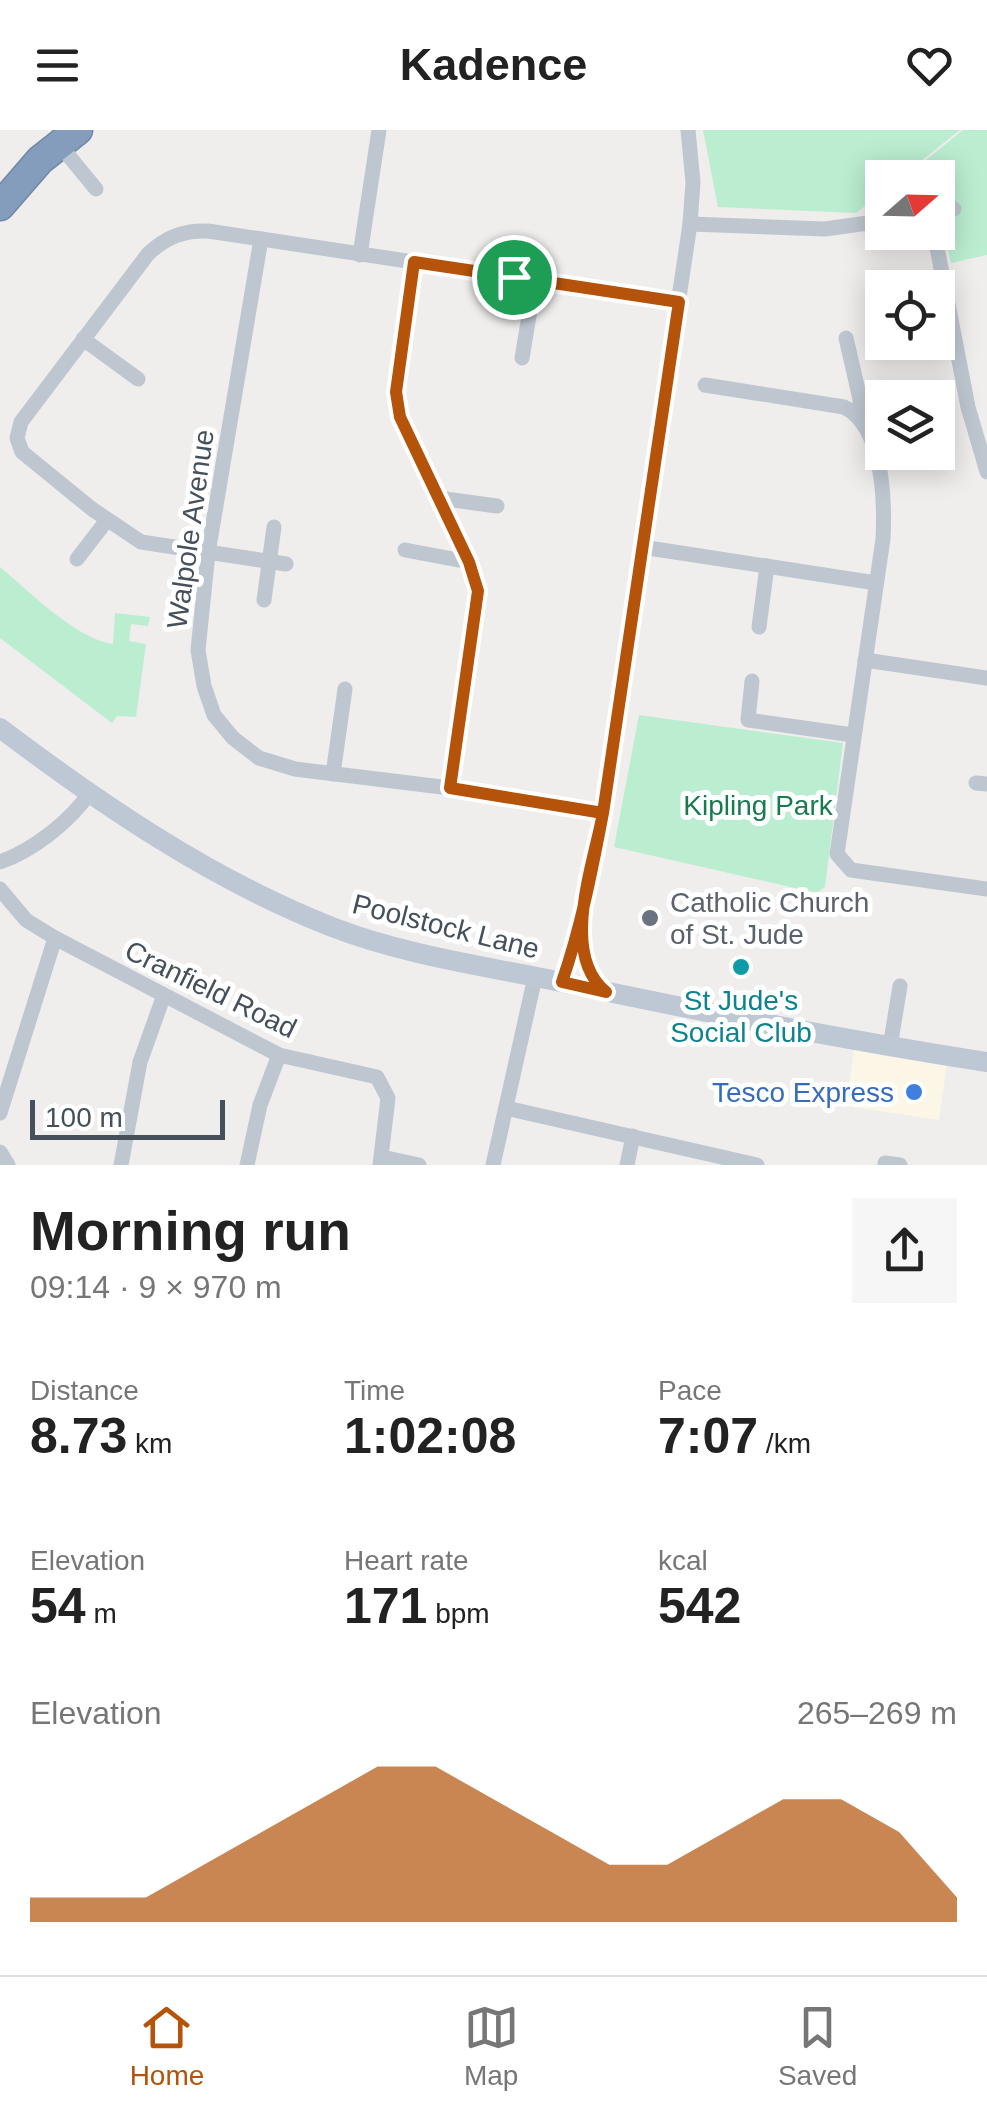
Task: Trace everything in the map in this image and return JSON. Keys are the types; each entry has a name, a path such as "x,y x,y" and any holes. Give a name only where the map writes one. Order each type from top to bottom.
{"highway":[{"path":"0,176 61,135"},
{"path":"0,206 61,135"}],"main road":[{"name":"Poolstock Lane","path":"0,728 199,862 321,922 385,943 606,992 987,1062"}],"street":[{"path":"360,255 379,130"},
{"path":"562,982 582,918 603,813 679,302 693,182 688,130"},
{"path":"61,135 96,189"},
{"path":"690,224 825,229 865,224"},
{"path":"278,563 146,544 107,520 22,452 17,438 21,422 83,338 148,254 170,237 200,230 679,302"},
{"name":"Walpole Avenue","path":"261,239 208,553 198,650 214,715 233,738 259,758 295,769 450,788 603,813"},
{"path":"937,250 968,407 987,472"},
{"path":"414,262 396,392 400,417 469,562 478,591 450,788"},
{"path":"522,358 536,280"},
{"path":"83,338 138,379"},
{"path":"846,338 860,398 860,417"},
{"path":"706,385 844,406 860,417 872,438 884,509 836,847 844,866 872,874 987,890"},
{"path":"438,498 497,506"},
{"path":"77,558 107,520"},
{"path":"264,600 278,563 274,527"},
{"path":"642,547 876,583"},
{"path":"405,550 469,562"},
{"path":"759,627 767,566"},
{"path":"865,660 987,678"},
{"path":"752,681 748,720 853,734"},
{"path":"333,774 345,689"},
{"path":"0,862 22,852 77,809 90,792"},
{"name":"Cranfield Road","path":"0,889 26,920 55,938 279,1055 378,1078 388,1098 381,1161"},
{"path":"582,918 582,948 588,970 606,992"},
{"path":"0,1113 55,938"},
{"path":"493,1165 535,977"},
{"path":"890,1047 900,986"},
{"path":"121,1165 140,1062 164,995"},
{"path":"247,1165 260,1105 279,1055"},
{"path":"506,1108 758,1165"},
{"path":"627,1165 633,1136"},
{"path":"0,1152 8,1165"},
{"path":"381,1161 419,1165"}],"shaded area":[{"path":"854,1050 947,1064 939,1120 846,1106"}],"green space":[{"path":"703,130 960,130 922,160 865,160 865,206 856,213 718,207"},
{"path":"963,130 987,130 987,255 951,263 948,250 955,250 955,160 926,160"},
{"path":"0,567 54,613 99,640 113,644 115,613 150,617 148,626 131,624 129,641 146,644 136,717 117,716 112,723 0,638"},
{"name":"Kipling Park","path":"639,715 843,743 825,887 817,893 614,847"}],"place":[{"name":"Catholic Church of St. Jude","path":"650,918"},
{"name":"St Jude's Social Club","path":"741,967"},
{"name":"Tesco Express","path":"914,1092"}],"route":[{"path":"514,277 414,262 396,392 400,417 469,562 478,591 450,788 603,813 582,918 582,948 590,974 606,992 562,982 582,918 594,858 603,813 679,302 514,277"}]}
